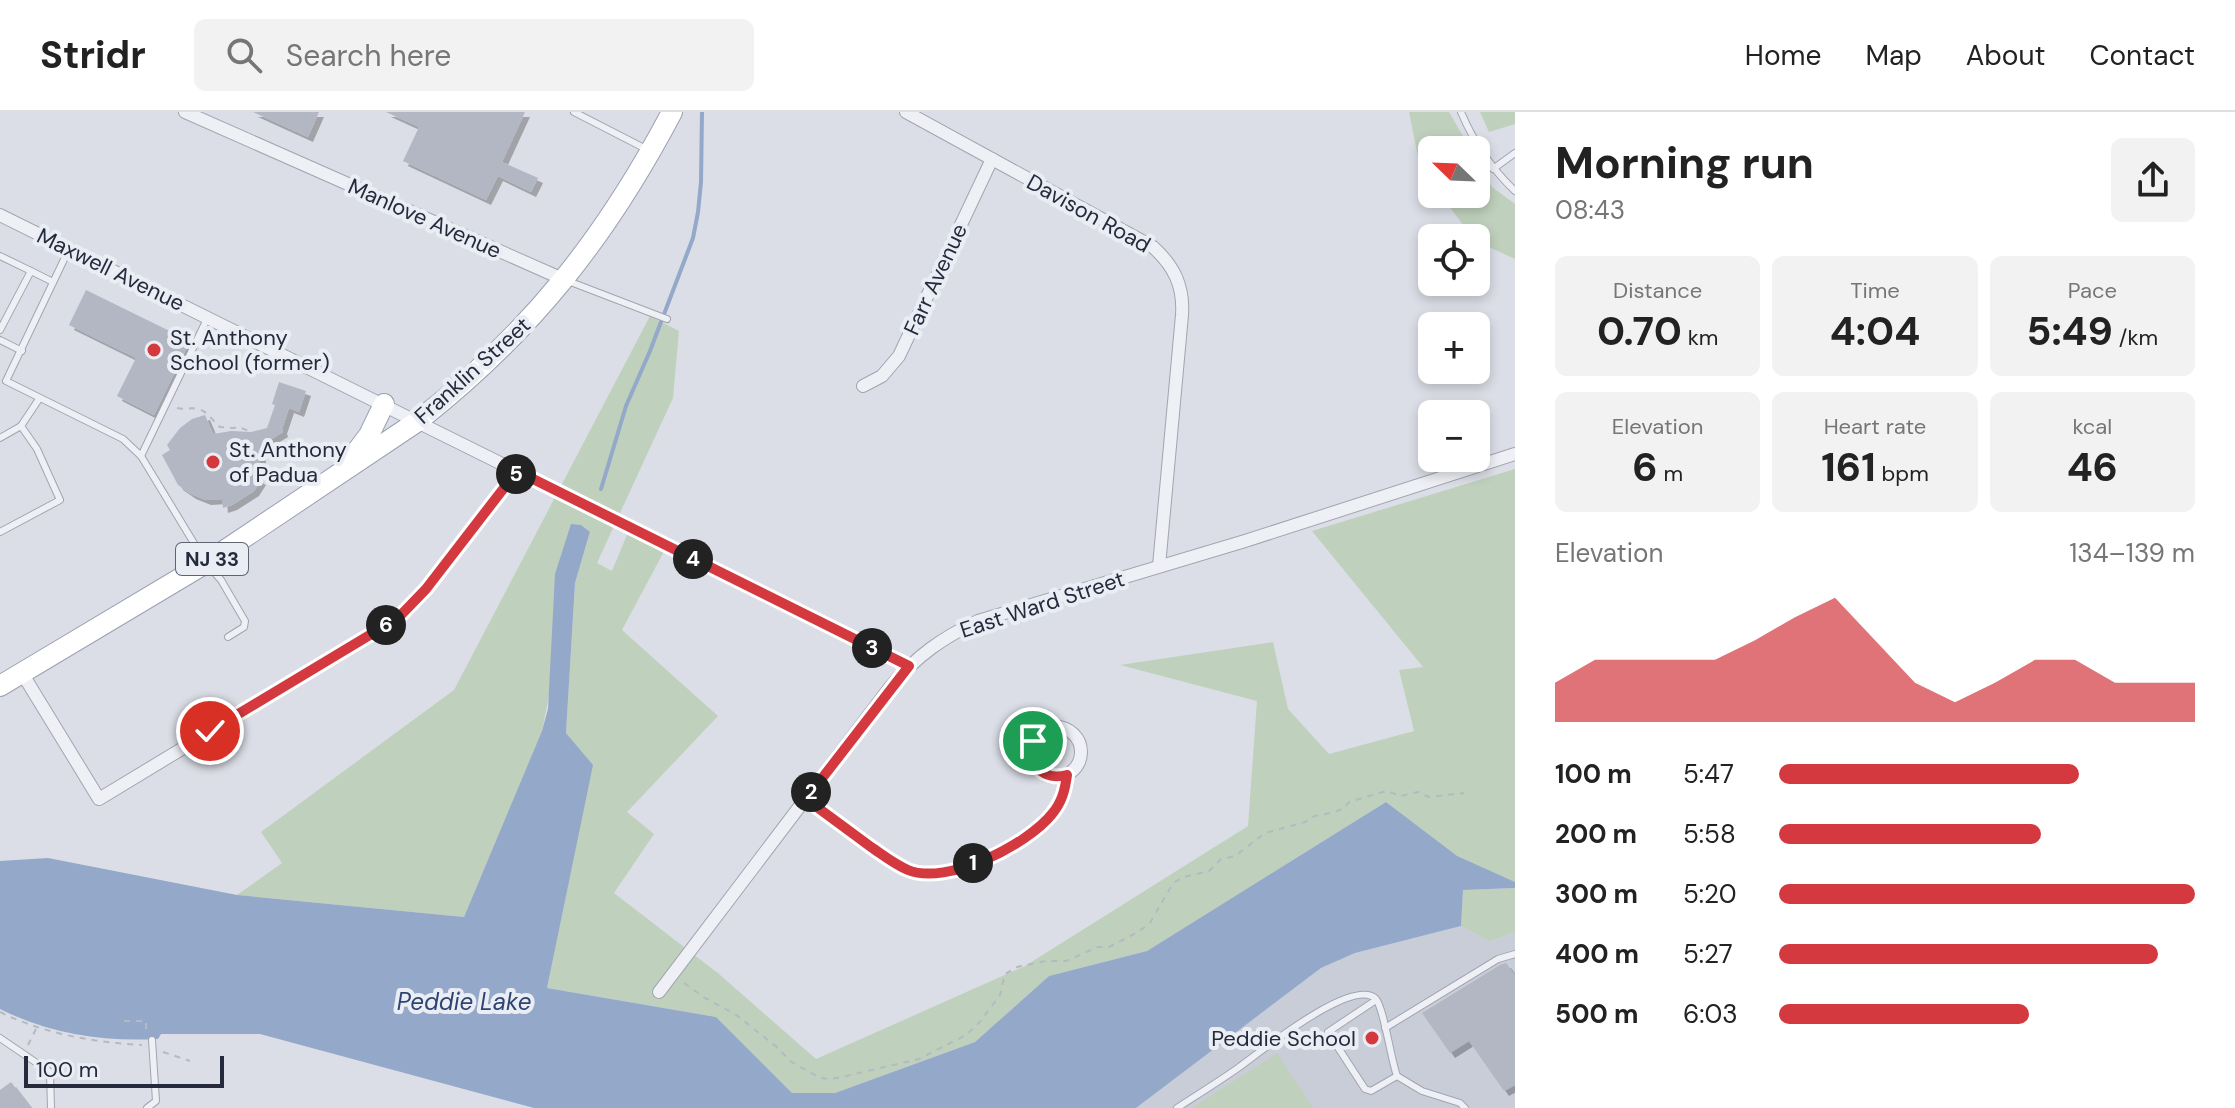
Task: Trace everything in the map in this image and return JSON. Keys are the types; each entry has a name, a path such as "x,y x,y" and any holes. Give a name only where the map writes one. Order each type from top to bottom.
{"main road":[{"name":"Franklin Street","path":"0,686 206,563 418,421 491,359 565,280 625,197 672,112"},
{"path":"339,474 369,435 384,404"}],"street":[{"name":"Manlove Avenue","path":"185,112 565,280"},
{"name":"Davison Road","path":"906,112 1153,247 1174,271 1180,286 1182,315 1159,566"},
{"name":"Farr Avenue","path":"863,386 882,376 899,356 992,159"},
{"name":"Maxwell Avenue","path":"0,215 909,666"},
{"name":"East Ward Street","path":"659,992 909,666 938,642 978,621 1245,541 1515,454"},
{"path":"22,673 99,799 398,618 426,589 517,471"},
{"path":"806,799 911,872 949,872 982,860 1035,831 1054,812 1064,795 1067,775 1074,770 1081,755 1078,739 1073,733 1058,726 1043,730 1037,735 1031,749 1034,764 1045,775 1067,775"}],"lane":[{"path":"574,112 651,152"},
{"path":"1461,112 1493,169 1515,191"},
{"path":"1493,169 1515,153"},
{"path":"69,249 6,381 123,439 141,456 245,621 244,627 228,637"},
{"path":"0,256 53,282"},
{"path":"0,330 31,271"},
{"name":"Manlove Avenue","path":"565,280 667,319"},
{"path":"141,456 207,317"},
{"path":"0,340 22,351"},
{"path":"0,438 21,426 39,399"},
{"path":"0,532 60,500 37,449 21,426"},
{"path":"1385,1028 1498,959 1515,954"},
{"path":"1177,1108 1238,1068 1292,1027 1356,995 1367,994 1376,1000 1381,1009 1397,1076 1422,1091 1460,1103 1465,1108"},
{"path":"1376,1000 1328,1032 1365,1089 1371,1091 1397,1076"},
{"path":"0,1038 50,1072 51,1108"},
{"path":"147,1108 156,1101 151,1044"}],"path":[{"path":"172,406 186,410 196,408 220,427 239,427 251,432"},
{"path":"673,974 705,998 735,1014 799,1067 820,1078 846,1076 919,1059 966,1035 995,1004 1005,974 1017,967 1046,961 1066,961 1098,947 1109,947 1138,932 1150,923 1173,883 1209,871 1221,859 1235,856 1265,833 1335,812 1349,802 1386,791 1401,796 1418,792 1429,797 1464,793"},
{"path":"0,1012 24,1024 61,1034 104,1042 151,1044 190,1061"},
{"path":"124,1021 146,1021 151,1044"}],"shaded area":[{"name":"Peddie School","path":"1461,926 1490,942 1515,932 1515,1108 1136,1108 1321,968 1355,953"}],"green space":[{"path":"1409,112 1449,112 1463,136 1418,136 1418,157"},
{"path":"1480,112 1515,112 1515,124 1489,132"},
{"path":"1490,184 1515,204 1515,259 1490,247 1490,224 1462,224 1450,208 1490,208"},
{"path":"650,316 679,331 673,398 597,563 612,571 631,525 669,542 622,630 718,716 627,812 654,834 614,893 719,974 816,1059 1025,966 1248,826 1257,701 1120,665 1273,642 1288,709 1329,754 1414,731 1399,670 1423,667 1312,531 1515,469 1515,882 1457,857 1386,802 1147,951 1049,976 975,1042 835,1093 792,1093 716,1017 547,988 592,765 566,733 575,583 590,533 581,525 542,732 464,917 237,895 282,863 261,832 454,690"},
{"path":"1515,888 1515,932 1490,942 1461,926 1463,890"},
{"path":"1277,1053 1313,1108 1192,1108"}],"water":[{"name":"Peddie Lake","path":"571,524 581,525 590,532 575,583 566,733 593,765 547,988 716,1017 792,1093 835,1093 975,1042 1049,976 1147,951 1386,802 1457,856 1515,882 1515,888 1463,890 1461,926 1355,953 1321,968 1136,1108 534,1108 260,1034 161,1034 158,1039 137,1040 97,1037 38,1025 0,1009 0,861 48,858 237,895 464,917 542,731 548,709 555,574"}],"building":[{"path":"253,112 319,112 308,137"},
{"path":"386,112 525,112 502,162 538,178 531,192 498,176 486,200 403,161 419,127"},
{"name":"St. Anthony School (former)","path":"86,290 190,341 154,415 117,396 136,358 69,325"},
{"name":"St. Anthony of Padua","path":"279,382 306,391 299,412 289,408 283,432 260,446 256,477 261,480 254,491 223,508 222,499 206,500 178,485 162,455 170,450 167,445 180,428 192,419 205,415 213,434 267,428"},
{"path":"1506,963 1515,975 1515,1085 1504,1091 1469,1041 1450,1053 1422,1013"},
{"path":"11,1082 31,1108 0,1108 0,1090"}],"waterway":[{"path":"601,489 626,406 693,238 701,182 702,112"}],"place":[{"name":"St. Anthony School (former)","path":"154,350"},
{"name":"St. Anthony of Padua","path":"213,462"},
{"name":"Peddie School","path":"1372,1038"}],"route":[{"path":"210,731 398,618 426,589 517,471 909,666 806,799 911,872 949,872 982,860 1042,826 1064,795 1067,775 1053,777 1038,770 1031,756 1033,741"}]}
